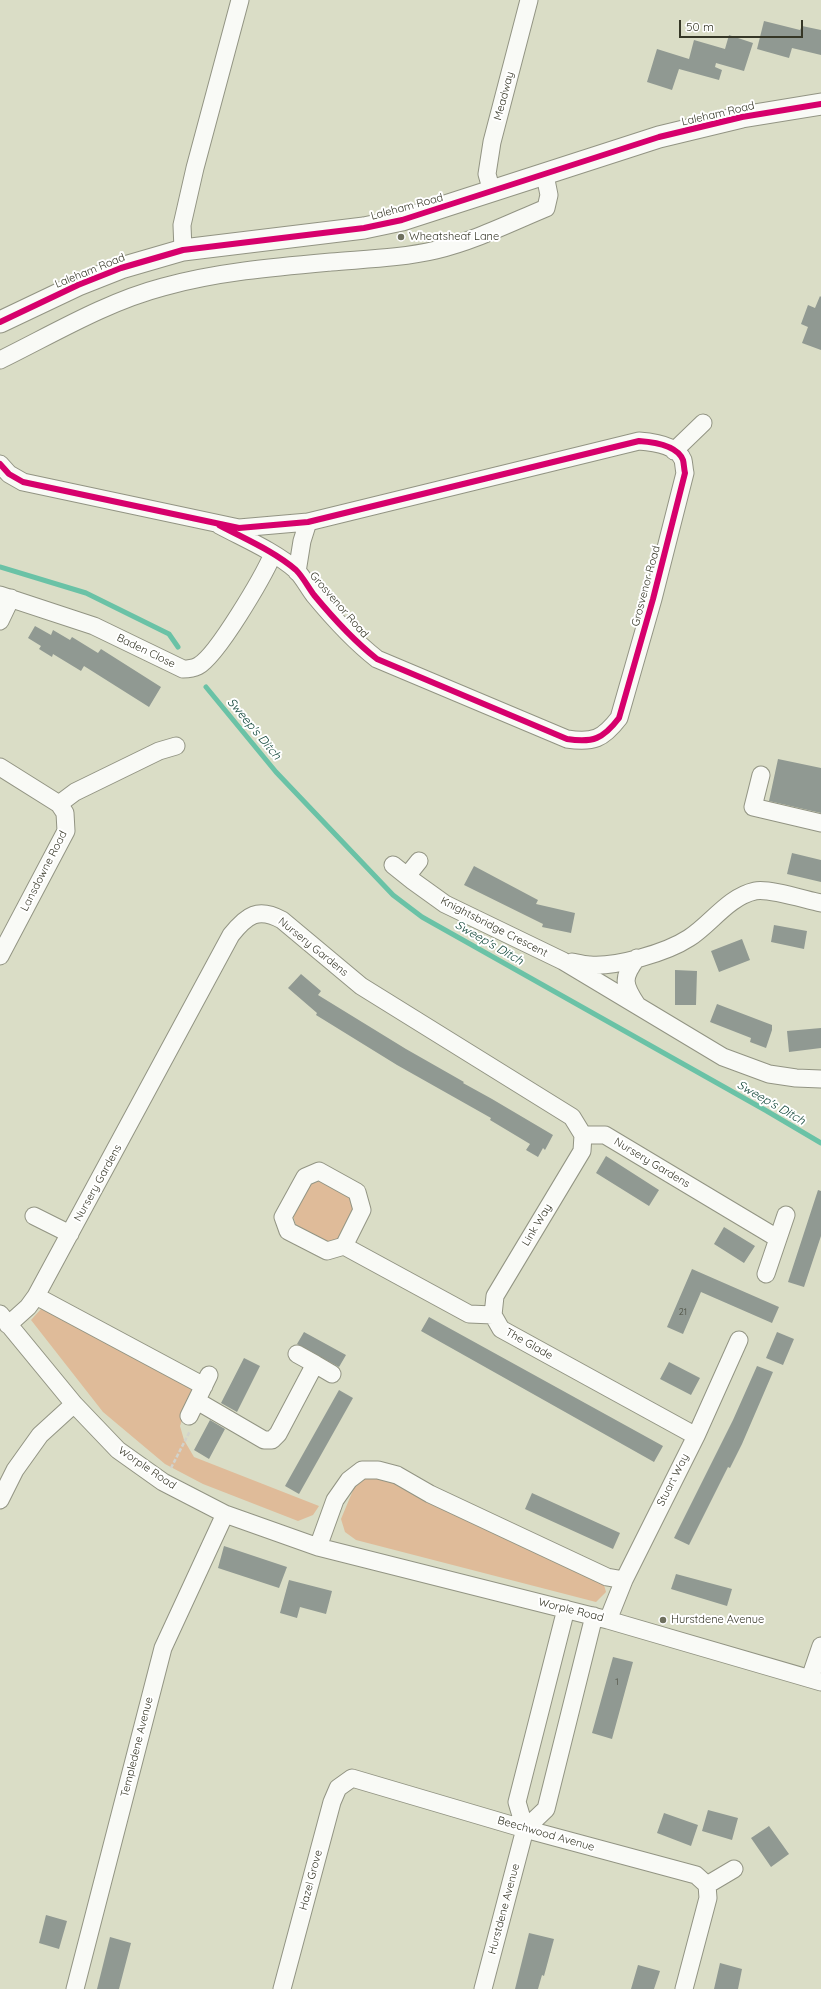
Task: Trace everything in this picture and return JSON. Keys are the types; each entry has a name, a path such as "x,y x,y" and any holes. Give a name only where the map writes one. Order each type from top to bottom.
{"main road":[{"name":"Laleham Road","path":"0,322 121,268 183,250 364,228 402,220 659,137 742,117 821,104"}],"street":[{"path":"183,250 182,225 195,168 240,0"},
{"name":"Meadway","path":"492,192 487,174 492,142 529,0"},
{"path":"0,360 127,298 164,287 231,274 330,262 378,259 436,250 486,234 546,208 549,194 544,174"},
{"path":"674,451 703,422"},
{"name":"Grosvenor Road","path":"0,464 9,474 23,482 219,525 239,528 308,522 639,441 656,443 674,451 682,458 685,473 627,694 619,718 611,729 599,738 590,741 567,739 377,659 360,646 314,595 297,572 273,554 219,525"},
{"name":"Grosvenor Road","path":"297,572 302,541 308,522"},
{"name":"Baden Close","path":"0,621 6,596 94,626 183,669 197,667 206,660 220,644 273,554"},
{"path":"0,767 59,804 75,792 159,751 176,746"},
{"path":"761,775 753,807 821,823"},
{"name":"Lansdowne Road","path":"0,956 66,831 65,813 59,804"},
{"path":"407,876 419,861"},
{"name":"Knightsbridge Crescent","path":"393,864 445,904 564,961 723,1057 769,1074 796,1078 821,1079"},
{"name":"Knightsbridge Crescent","path":"564,961 591,965 623,962 663,950 688,938 734,902 756,891 821,903"},
{"name":"Nursery Gardens","path":"4,1320 28,1307 36,1296 231,934 242,921 254,914 270,913 282,920 360,986 572,1117 583,1135 605,1135 777,1238"},
{"name":"Knightsbridge Crescent","path":"637,958 627,972 627,989 638,1006"},
{"name":"Link Way","path":"493,1316 495,1296 582,1151 583,1135"},
{"path":"344,1246 362,1210 357,1192 319,1171 305,1177 283,1217 288,1231 327,1251 344,1246 469,1314 493,1316"},
{"path":"766,1274 786,1215"},
{"path":"34,1216 70,1234"},
{"path":"36,1296 203,1387 264,1440 272,1440 278,1434 315,1364"},
{"name":"The Glade","path":"493,1316 502,1329 696,1436"},
{"name":"Worple Road","path":"4,1320 74,1404 118,1450 164,1482 225,1514 318,1548 601,1618 816,1680"},
{"name":"Stuart Way","path":"601,1618 624,1580 696,1436 739,1340"},
{"path":"297,1354 332,1374"},
{"path":"189,1416 203,1387"},
{"path":"0,1500 15,1470 40,1435 74,1404"},
{"path":"318,1548 335,1500 349,1480 362,1470 378,1470 397,1475 430,1494 607,1577 624,1580"},
{"name":"Templedene Avenue","path":"74,1989 163,1648 225,1514"},
{"path":"566,1609 517,1802 525,1829 546,1809 601,1618"},
{"path":"816,1680 821,1646"},
{"name":"Beechwood Avenue","path":"352,1778 525,1829 696,1875 707,1884"},
{"name":"Hazel Grove","path":"282,1989 332,1802 338,1788 352,1778"},
{"name":"Hurstdene Avenue","path":"483,1989 525,1829"},
{"path":"684,1989 708,1898 707,1884 734,1869"}],"path":[{"path":"164,1482 196,1420 189,1416"}],"shaded area":[{"path":"323,1181 351,1195 354,1212 340,1239 330,1244 297,1229 292,1212 308,1184"},
{"path":"41,1309 55,1309 188,1379 192,1391 180,1426 184,1440 194,1457 319,1506 313,1515 298,1521 203,1484 165,1464 103,1412 31,1320"},
{"path":"381,1475 603,1581 606,1592 596,1602 356,1540 345,1532 341,1519 356,1483 365,1476"}],"building":[{"path":"764,21 800,30 802,26 821,30 821,55 792,48 789,58 757,49"},
{"path":"729,35 753,43 744,71 716,63 715,67 722,70 719,80 679,69 672,90 647,82 657,49 689,59 694,40 725,49"},
{"path":"820,296 821,350 802,343 808,327 801,324 808,305 815,308"},
{"path":"35,626 51,635 53,630 70,640 72,637 98,653 101,649 161,687 149,707 84,666 81,671 53,654 52,657 39,649 41,646 28,638"},
{"path":"778,759 821,768 821,813 769,801"},
{"path":"792,853 821,860 821,882 787,874"},
{"path":"474,866 538,900 536,904 575,913 571,933 542,927 543,924 464,885"},
{"path":"774,925 807,931 804,949 771,942"},
{"path":"742,939 750,960 719,972 711,951"},
{"path":"675,970 697,971 696,1005 675,1005"},
{"path":"301,974 321,991 318,995 406,1049 464,1082 463,1083 553,1135 545,1150 543,1148 538,1157 526,1150 530,1144 490,1120 491,1118 397,1065 316,1015 317,1013 288,988"},
{"path":"717,1004 772,1025 772,1030 766,1048 750,1042 751,1038 710,1022"},
{"path":"821,1028 821,1048 789,1052 787,1031"},
{"path":"606,1156 659,1190 649,1206 596,1173"},
{"path":"818,1190 821,1191 821,1236 804,1287 788,1282"},
{"path":"724,1227 755,1246 744,1263 714,1244"},
{"path":"692,1269 779,1307 772,1323 701,1292 683,1334 667,1327"},
{"path":"429,1317 663,1446 654,1462 421,1331"},
{"path":"304,1332 346,1355 339,1367 297,1344"},
{"path":"777,1332 794,1339 783,1365 766,1358"},
{"path":"244,1358 260,1366 237,1412 221,1403"},
{"path":"669,1362 700,1378 691,1395 660,1379"},
{"path":"757,1366 773,1372 742,1444 730,1468 728,1467 689,1545 674,1538 733,1420"},
{"path":"339,1390 353,1398 299,1494 285,1486"},
{"path":"210,1420 225,1429 209,1459 194,1450"},
{"path":"532,1493 620,1533 613,1549 525,1509"},
{"path":"224,1546 287,1567 279,1588 218,1568"},
{"path":"676,1574 732,1589 727,1606 671,1589"},
{"path":"289,1580 332,1591 326,1614 300,1607 297,1618 280,1613"},
{"path":"613,1657 633,1662 612,1739 592,1733"},
{"path":"708,1810 738,1818 732,1840 702,1831"},
{"path":"664,1813 698,1825 691,1846 657,1833"},
{"path":"769,1826 789,1854 771,1867 751,1838"},
{"path":"46,1915 67,1921 59,1949 39,1943"},
{"path":"529,1933 554,1939 544,1976 542,1975 538,1989 515,1989"},
{"path":"110,1937 131,1943 119,1989 97,1989"},
{"path":"720,1963 742,1969 738,1989 714,1989"},
{"path":"638,1965 660,1971 654,1989 631,1989"}],"waterway":[{"name":"Sweep's Ditch","path":"0,567 86,593 169,634 178,647"},
{"name":"Sweep's Ditch","path":"206,687 276,772 393,895 422,917 821,1143"}],"cycle path":[{"path":"0,322 78,285 121,268 183,250 364,228 402,220 659,137 742,117 821,104"},
{"path":"0,464 9,474 23,482 239,528 308,522 639,441 657,443 676,451 683,460 685,473 653,599 619,718 608,731 591,740 567,739 377,659 360,645 336,621 314,595 296,570 269,551 219,525"}],"place":[{"name":"Wheatsheaf Lane","path":"401,237"},
{"name":"Hurstdene Avenue","path":"663,1620"}]}
